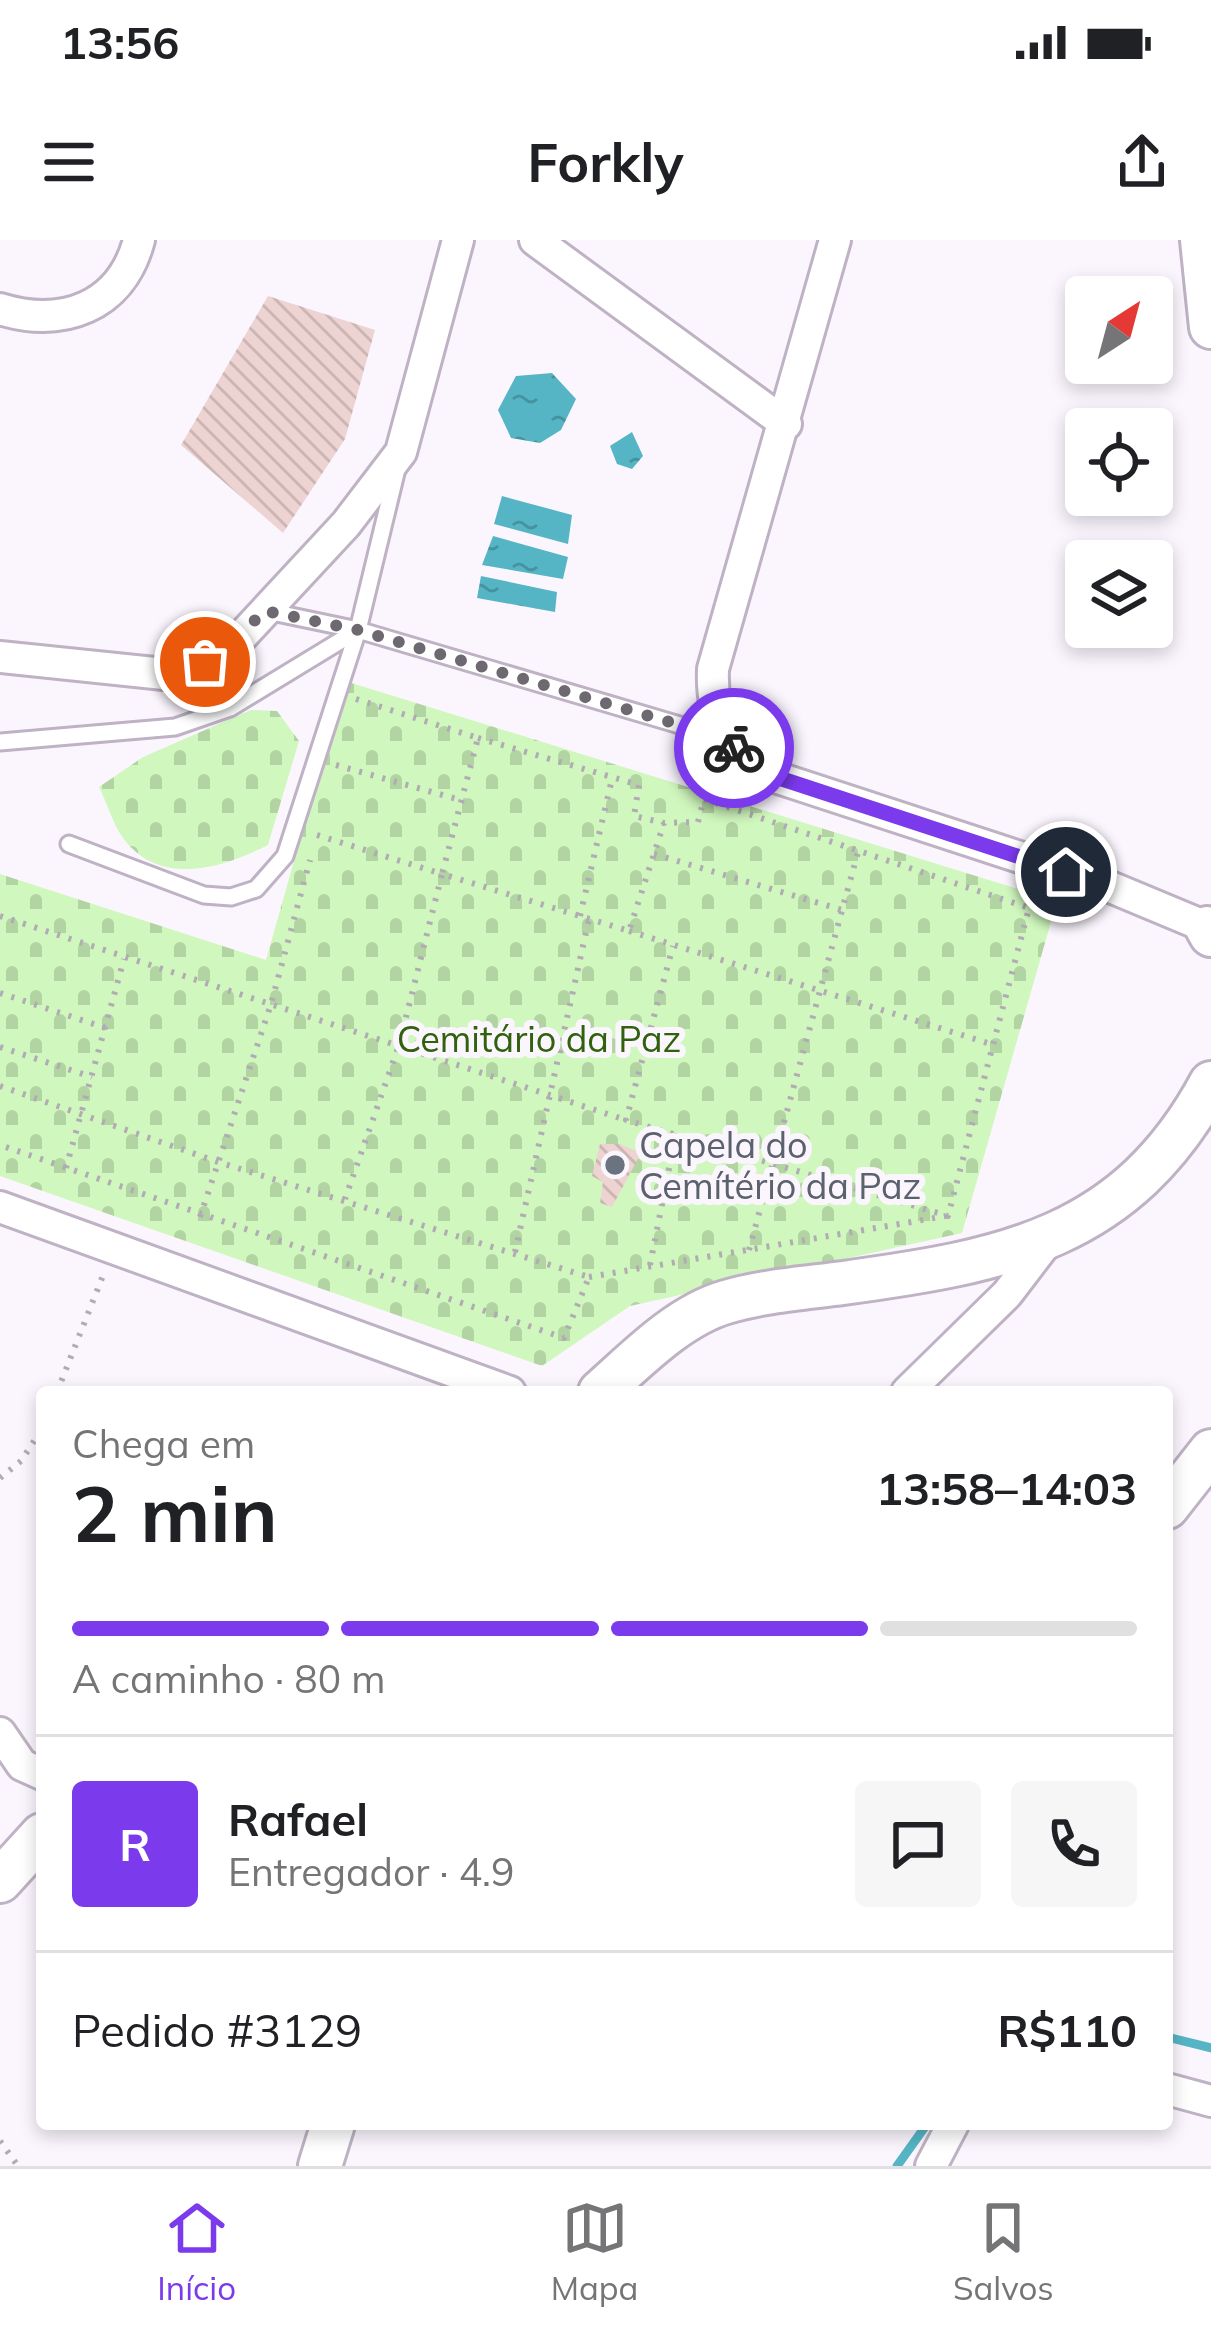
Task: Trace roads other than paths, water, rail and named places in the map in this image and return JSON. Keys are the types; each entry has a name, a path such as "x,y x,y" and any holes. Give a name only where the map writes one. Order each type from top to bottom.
{"street":[{"path":"0,309 29,318 72,316 102,300 119,282 139,240"},
{"path":"0,657 164,674 205,662 266,611 361,508 401,452 458,240"},
{"path":"535,240 786,424"},
{"path":"835,240 713,669 711,704 727,739 742,759 770,775 1108,886 1210,931"},
{"path":"1202,240 1211,327"},
{"path":"607,1386 685,1323 723,1302 948,1268 1049,1239 1127,1187 1157,1159 1211,1083"},
{"path":"0,1207 493,1386"},
{"path":"913,1386 1007,1294 1049,1239"},
{"path":"1173,1499 1211,1451"},
{"path":"0,1732 22,1765 36,1771"},
{"path":"0,1881 36,1841"},
{"path":"1173,2091 1211,2101"},
{"path":"320,2166 332,2130"},
{"path":"943,2163 951,2130"}],"lane":[{"path":"69,844 204,895 231,897 256,889 285,856 358,630 401,452"},
{"path":"266,611 358,630 727,739"},
{"path":"0,742 175,728 230,708 358,630"}],"water":[{"path":"552,373 576,399 561,430 540,443 511,438 498,410 516,376"},
{"path":"632,432 643,456 632,469 617,464 610,446"},
{"path":"502,496 572,515 568,544 494,524"},
{"path":"493,536 568,557 563,579 482,565"},
{"path":"481,576 557,592 555,612 477,598"}],"waterway":[{"path":"1173,2038 1211,2048"},
{"path":"897,2166 923,2130"}],"place":[{"name":"Capela do Cemítério da Paz","path":"615,1165"}],"park label":[{"name":"Cemitário da Paz","path":"539,1038"}]}
